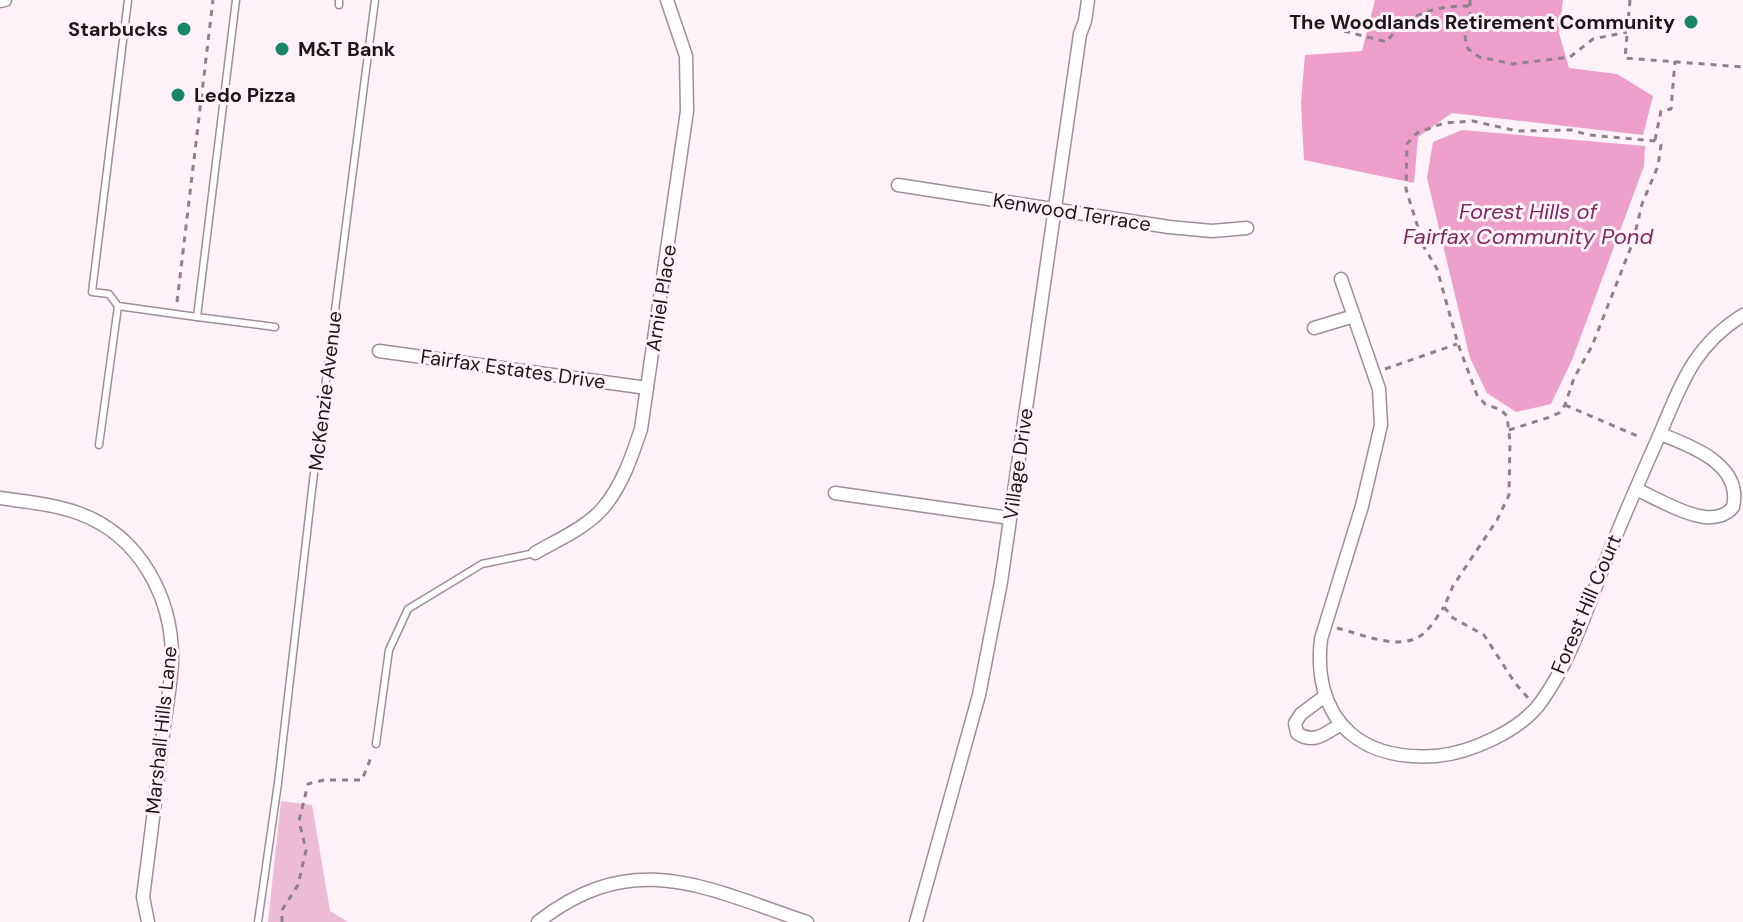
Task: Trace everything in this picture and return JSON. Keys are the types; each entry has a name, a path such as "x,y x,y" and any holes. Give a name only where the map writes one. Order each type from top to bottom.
{"street":[{"name":"Arniel Place","path":"535,553 603,508 627,469 641,429 687,111 686,56 667,0"},
{"name":"Village Drive","path":"916,922 979,695 1010,518 1080,34 1088,0"},
{"name":"Kenwood Terrace","path":"898,185 1183,229 1212,231 1247,228"},
{"name":"Forest Hill Court","path":"1341,279 1379,389 1381,425 1362,506 1319,657 1325,696 1341,724 1353,736 1382,751 1414,757 1447,755 1485,744 1514,726 1536,707 1572,647 1636,489 1695,357 1729,324 1743,315"},
{"path":"1314,328 1354,316"},
{"path":"1729,324 1743,323"},
{"name":"Fairfax Estates Drive","path":"379,351 647,388"},
{"path":"1636,489 1703,517 1716,517 1729,512 1739,499 1742,481 1735,468 1709,453 1658,438"},
{"path":"835,493 1010,518"},
{"name":"Marshall Hills Lane","path":"0,498 46,504 79,513 104,525 121,537 159,588 167,615 172,663 143,897 148,922"},
{"path":"1325,696 1301,714 1295,723 1297,733 1316,739 1341,724"},
{"path":"538,922 587,891 614,882 649,879 680,882 807,922"}],"lane":[{"path":"99,445 118,306 109,294 92,292 128,0"},
{"path":"197,317 236,0"},
{"name":"McKenzie Avenue","path":"258,922 375,0"},
{"path":"118,306 275,327"},
{"path":"376,744 389,650 408,609 482,564 535,553"}],"path":[{"path":"175,314 213,0"},
{"path":"1470,0 1465,37 1468,49 1479,57 1513,64 1570,57 1593,39 1627,32"},
{"path":"1630,0 1625,58 1743,67"},
{"path":"1344,31 1387,42 1395,29 1415,15 1447,6 1471,6"},
{"path":"1655,141 1661,111 1671,109 1675,61"},
{"path":"1326,625 1407,643 1424,633 1444,607 1453,586 1497,520 1509,495 1507,416 1485,404 1477,395 1458,344 1437,269 1424,247 1406,189 1407,144 1417,133 1444,123 1473,121 1517,131 1571,130 1589,135 1655,141 1661,145 1658,166 1642,204 1633,242 1565,405 1559,413 1509,430"},
{"path":"1374,373 1458,344"},
{"path":"1565,405 1658,438"},
{"path":"1444,607 1453,618 1484,635 1515,683 1536,707"},
{"path":"282,922 282,910 298,885 306,850 299,821 308,784 324,780 362,780 376,744"}],"shaded area":[{"path":"1375,0 1563,0 1559,33 1569,68 1617,74 1653,96 1643,135 1452,113 1418,137 1414,183 1304,160 1301,103 1305,55 1362,51"},
{"path":"281,801 312,805 330,911 348,922 268,922"}],"water":[{"name":"Forest Hills of Fairfax Community Pond","path":"1462,130 1645,146 1644,166 1572,360 1551,404 1516,412 1487,393 1470,358 1427,178 1433,142"}],"waterway":[{"path":"1498,0 1498,15 1536,30 1542,74"}],"place":[{"name":"The Woodlands Retirement Community","path":"1691,22"},
{"name":"Starbucks","path":"184,29"},
{"name":"M&T Bank","path":"282,49"},
{"name":"Ledo Pizza","path":"178,95"}]}
